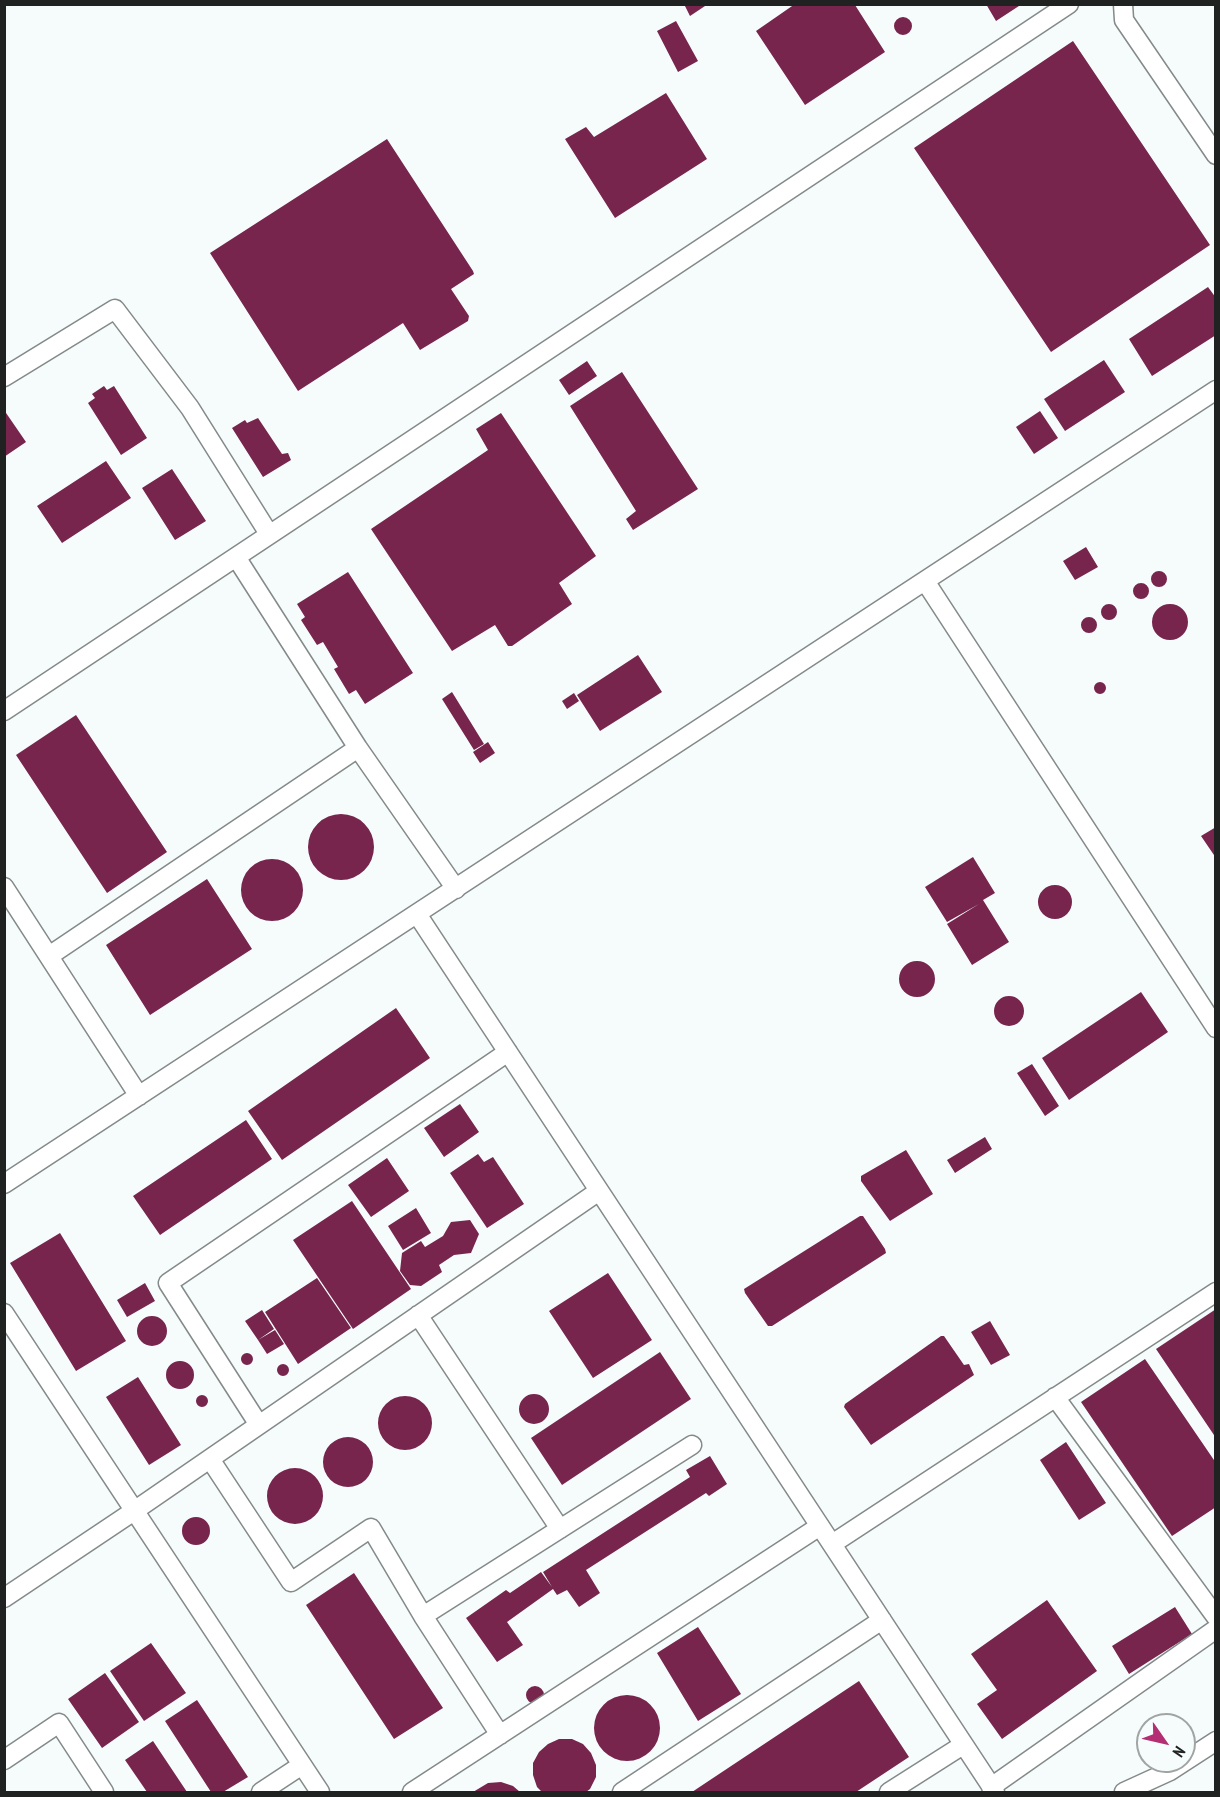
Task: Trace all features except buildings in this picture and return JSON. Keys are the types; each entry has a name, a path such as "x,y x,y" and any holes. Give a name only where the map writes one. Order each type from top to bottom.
{"lane":[{"path":"4,711 1069,4"},
{"path":"1123,4 1124,20 1215,155"},
{"path":"4,377 115,309 190,408 269,534"},
{"path":"4,1184 1215,390"},
{"path":"236,557 358,748 456,889"},
{"path":"925,581 1215,1028"},
{"path":"49,956 358,748"},
{"path":"4,887 139,1096"},
{"path":"417,914 993,1790 1215,1629"},
{"path":"259,1425 168,1283 508,1052"},
{"path":"4,1598 599,1191"},
{"path":"832,1544 1215,1292"},
{"path":"4,1313 320,1792"},
{"path":"418,1315 560,1529"},
{"path":"1055,1397 1215,1617"},
{"path":"423,1616 692,1445"},
{"path":"210,1459 291,1582 371,1528 423,1616 500,1734"},
{"path":"412,1792 820,1526"},
{"path":"622,1792 882,1620"},
{"path":"4,1760 59,1723 104,1792"},
{"path":"1124,1792 1170,1772 1215,1742"},
{"path":"889,1792 963,1745"},
{"path":"261,1792 302,1765"}]}
